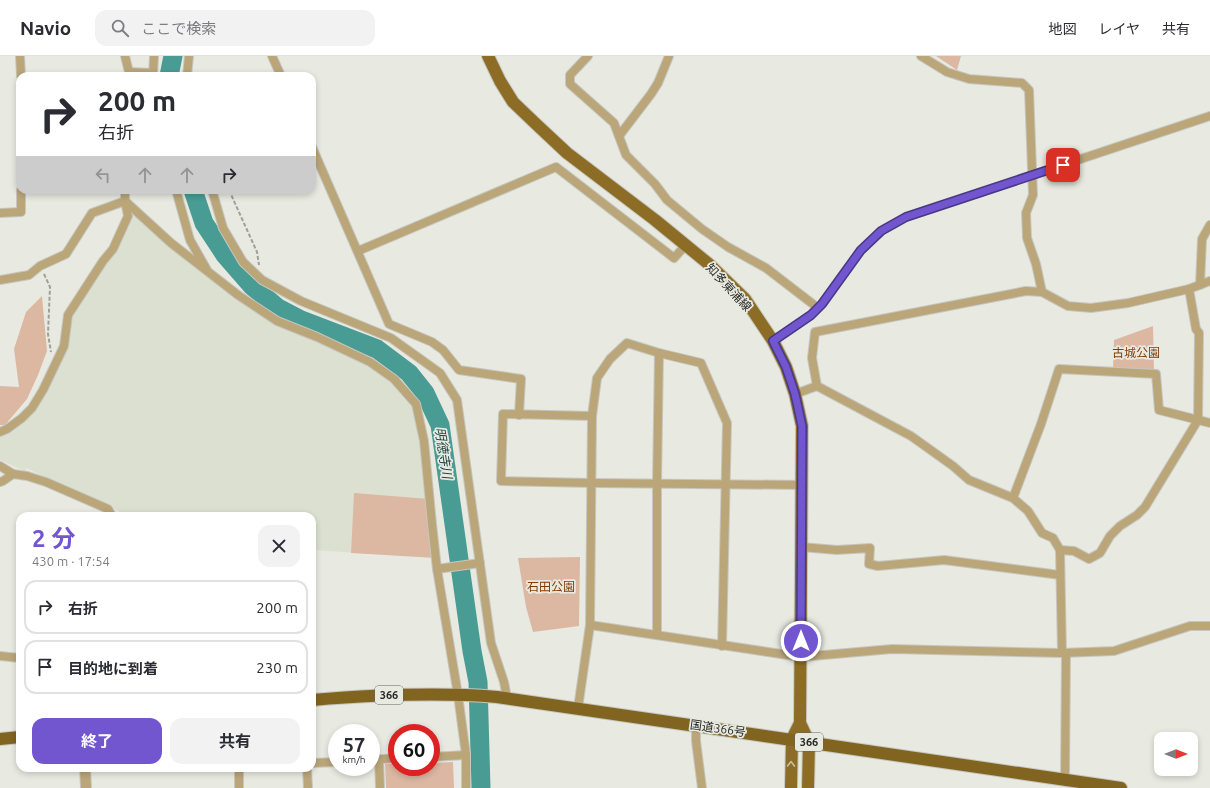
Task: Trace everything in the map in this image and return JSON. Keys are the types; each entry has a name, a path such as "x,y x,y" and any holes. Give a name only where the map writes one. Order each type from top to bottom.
{"highway":[{"name":"国道366号","path":"316,700 413,694 462,695 502,698 1121,788"},
{"path":"0,740 16,738"}],"main road":[{"name":"知多東浦線","path":"488,56 500,81 513,102 536,124 567,152 655,220 710,265 745,299 773,341 786,367 795,394 802,426 800,723 792,739"},
{"name":"知多東浦線","path":"800,723 809,742"},
{"path":"791,788 792,739"},
{"path":"808,788 809,742"}],"street":[{"path":"20,56 21,72"},
{"path":"125,56 129,72"},
{"path":"153,72 154,56"},
{"path":"187,72 188,56"},
{"path":"272,56 279,72"},
{"path":"588,56 570,75 570,84 614,123 626,155 655,184 667,200 702,229 728,247 766,268 818,308"},
{"path":"619,136 654,88 670,56"},
{"path":"921,56 947,72 969,79 1022,83 1030,90 1033,195 1026,213 1027,238 1036,264 1042,292"},
{"path":"773,341 811,315 818,308 861,250 881,231 906,217 1210,116"},
{"path":"316,156 389,324 432,342 443,350 459,370 521,379 519,415"},
{"path":"358,251 556,167 674,258 686,245"},
{"path":"0,213 21,212 21,194"},
{"path":"0,432 7,429 22,418 32,408 54,369 64,346 68,315 103,261 113,249 128,216 125,194"},
{"path":"177,194 190,240 210,274"},
{"path":"213,194 223,228 243,262 262,280 301,301 391,338 440,373 456,400 491,643 504,682 502,698"},
{"path":"0,280 29,275 40,266 66,254 92,213 125,201"},
{"path":"125,201 171,243 238,295 277,321 370,362 394,379 416,404 424,441 437,569 462,695 466,755 466,788"},
{"path":"1200,284 1202,239 1210,225"},
{"path":"817,386 812,358 815,332 1026,291 1042,292 1068,306 1091,308 1189,289 1210,281"},
{"path":"1060,550 1074,551 1089,559 1100,553 1110,536 1120,526 1137,515 1145,507 1198,420 1200,334 1196,329 1189,289"},
{"path":"578,708 590,625 592,416 598,378 610,359 627,343 659,353 701,363 727,424 722,646"},
{"path":"657,635 659,353"},
{"path":"1014,498 1041,424 1058,369 1156,374 1159,410 1210,423"},
{"path":"795,394 817,386 911,436 954,466 969,480 1014,498 1028,511 1042,533 1053,538 1060,550 1064,653 1064,780"},
{"path":"592,416 503,414 501,481 802,485"},
{"path":"0,466 13,474 27,476 46,482 108,509 110,512"},
{"path":"0,482 3,482 13,474"},
{"path":"801,547 838,550 870,548 869,564 878,566 944,560 1060,575"},
{"path":"437,569 480,563"},
{"path":"590,625 801,657 892,649 1064,653 1114,651 1190,626 1210,626"},
{"path":"0,656 16,658"},
{"path":"696,725 696,741 702,788"},
{"path":"440,756 466,755"},
{"path":"316,763 328,762"},
{"path":"85,772 86,788"},
{"path":"239,772 239,788"},
{"path":"307,772 308,788"},
{"path":"378,776 380,788"}],"path":[{"path":"231,194 257,252 262,280"},
{"path":"40,266 50,287 48,334 54,369"}],"shaded area":[{"path":"138,214 277,321 370,362 416,404 436,558 316,550 316,512 119,512 26,468 25,471 0,460 0,433 22,418 54,369 68,315 103,261 128,216"}],"green space":[{"path":"936,56 961,56 957,70"},
{"path":"42,296 47,351 27,399 5,425 0,425 0,386 19,387 14,349 26,312"},
{"name":"古城公園","path":"1153,326 1154,370 1113,368 1114,340"},
{"path":"354,493 429,499 436,558 351,553"},
{"name":"石田公園","path":"580,557 579,626 533,632 526,607 518,558"},
{"path":"453,762 454,788 386,788 385,764 388,764 388,776 440,776 440,763"}],"waterway":[{"name":"明徳寺川","path":"170,72 173,56"},
{"name":"明徳寺川","path":"194,194 204,223 225,255 252,286 278,308 301,320 377,349 409,373 425,393 440,425 472,651 478,682 481,788"}],"route":[{"path":"801,641 802,426 795,394 786,367 773,341 811,315 822,304 861,250 881,231 906,217 1063,165"}]}
